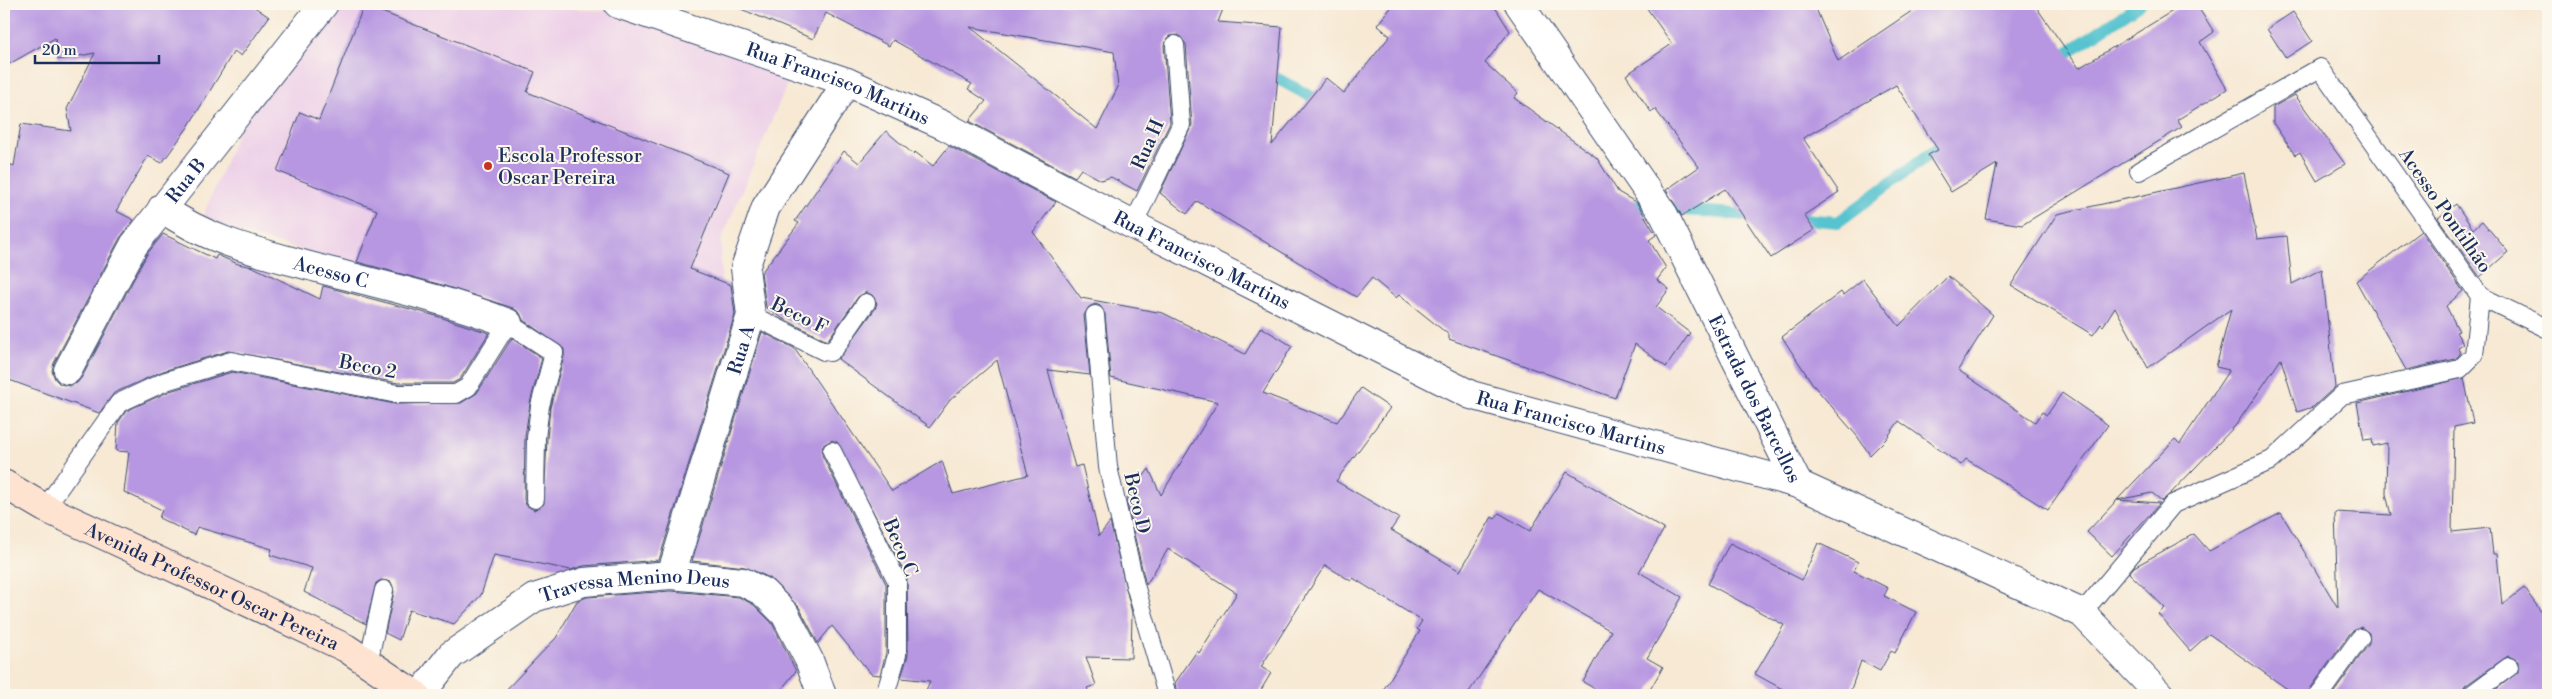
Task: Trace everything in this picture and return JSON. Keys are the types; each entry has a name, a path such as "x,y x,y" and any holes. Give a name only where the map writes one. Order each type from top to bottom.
{"main road":[{"name":"Avenida Professor Oscar Pereira","path":"4,484 45,508 346,648 418,695"}],"street":[{"name":"Rua B","path":"68,370 134,245 324,4"},
{"name":"Rua Francisco Martins","path":"618,4 847,82 945,126 1133,226 1471,395 1798,484"},
{"name":"Estrada dos Barcellos","path":"1519,4 1664,215 1798,484 2082,613 2160,695"},
{"name":"Rua A","path":"671,575 751,315 745,268 766,207 847,82"},
{"name":"Acesso C","path":"162,208 186,226 241,248 463,306 508,323"},
{"name":"Travessa Menino Deus","path":"418,695 451,655 534,598 584,582 671,575 711,577 743,582 763,592 785,614 809,660 822,695"}],"lane":[{"name":"Rua H","path":"1133,226 1181,125 1175,45"},
{"name":"Acesso Pontilhão","path":"2082,613 2173,504 2272,460 2342,395 2460,369 2474,355 2480,296 2320,68 2139,170"},
{"path":"2480,296 2548,329"},
{"name":"Beco F","path":"751,315 824,351 830,352 835,348 866,303"},
{"name":"Beco D","path":"1095,315 1108,466 1135,585 1167,695"},
{"path":"508,323 554,352 538,422 535,499"},
{"name":"Beco 2","path":"45,508 119,403 166,381 231,361 397,394 456,394 468,387 508,323"},
{"name":"Beco C","path":"832,451 897,581 897,656 884,695"},
{"path":"368,663 384,590"},
{"path":"2319,695 2360,638"},
{"path":"2472,695 2509,667"}],"shaded area":[{"name":"Escola Professor Oscar Pereira","path":"335,4 551,4 558,7 604,11 791,75 721,241 721,281 695,344 546,301 508,309 201,221 246,112"}],"building":[{"path":"4,4 250,4 269,17 241,56 234,51 188,127 162,163 148,156 116,211 134,220 120,238 54,363 52,371 55,379 60,384 69,386 77,383 82,377 147,254 163,234 215,259 217,255 238,264 253,267 320,299 323,286 433,315 489,333 460,379 453,383 398,383 228,351 163,371 114,393 99,413 4,378 4,162 14,166 21,124 71,131 67,109 95,53 58,60 55,38 4,67"},
{"path":"729,4 1225,4 1218,22 1282,27 1272,145 1326,78 1344,93 1390,36 1377,25 1394,4 1493,4 1510,31 1485,63 1518,93 1514,98 1597,158 1618,192 1637,203 1656,235 1649,240 1666,268 1657,280 1669,289 1656,307 1690,333 1666,367 1635,344 1615,398 1449,339 1449,335 1399,295 1396,298 1372,278 1356,297 1197,201 1187,214 1160,193 1192,125 1186,44 1179,35 1169,36 1164,45 1170,123 1137,191 1111,177 1101,180 1081,169 1075,177 969,121 986,101 968,89 972,84 893,40 889,46 826,13 813,39","holes":["970,27 1114,52 1118,87 1097,129"]},
{"path":"1644,4 1814,4 1838,61 1922,4 2034,4 2079,68 2184,4 2196,4 2214,32 2200,42 2227,89 2177,120 2182,127 2022,225 1986,219 1997,164 1951,192 1928,155 1938,150 1896,85 1803,138 1839,192 1804,215 1814,230 1771,258 1725,189 1682,216 1666,190 1699,167 1655,109 1651,112 1626,75 1672,44"},
{"path":"364,5 535,72 527,92 729,173 690,269 731,285 735,314 659,560 583,566 571,570 494,555 481,595 454,624 409,610 399,640 385,633 394,592 391,582 381,580 376,583 366,624 304,592 312,568 270,555 272,549 197,527 194,535 159,518 162,510 124,492 129,452 116,451 118,423 126,411 170,391 232,372 395,404 461,403 477,393 512,338 542,358 530,403 525,437 524,499 526,505 534,510 544,504 550,408 564,356 564,349 523,320 520,313 513,308 442,285 357,262 377,210 277,171 300,112 319,120"},
{"path":"2293,12 2312,41 2286,58 2267,29"},
{"path":"2295,95 2345,164 2317,181 2300,152 2295,155 2273,123 2273,107"},
{"path":"886,131 913,154 915,152 933,166 949,146 1056,202 1033,232 1081,298 1163,313 1245,354 1261,327 1292,346 1263,393 1337,422 1361,388 1390,408 1336,481 1399,518 1391,530 1460,571 1492,517 1495,519 1499,513 1530,531 1567,472 1664,529 1639,572 1682,597 1647,658 1663,667 1647,695 1606,695 1583,682 1611,631 1538,589 1467,695 1380,695 1420,631 1417,629 1422,621 1353,578 1351,581 1325,565 1261,667 1271,673 1258,695 1177,695 1175,683 1197,651 1199,653 1237,593 1168,549 1146,585 1126,500 1149,469 1161,495 1218,402 1111,378 1105,314 1100,306 1095,304 1089,307 1084,315 1090,375 1048,370 1075,467 1082,465 1099,536 1110,522 1132,613 1131,658 1086,657 1096,685 1087,688 1090,695 924,695 930,681 901,678 908,655 907,577 837,442 832,440 823,445 822,455 886,584 886,653 880,675 871,674 832,626 818,643 799,607 770,578 745,567 692,561 762,332 794,348 892,491 942,461 953,494 1028,475 997,360 950,400 930,427 838,359 875,309 877,303 872,295 866,292 858,297 827,341 782,318 766,307 761,273 799,223 795,221 844,151 859,163"},
{"path":"2244,173 2257,239 2287,236 2292,284 2322,269 2335,387 2313,407 2297,412 2281,359 2236,425 2162,501 2152,493 2117,500 2175,439 2180,444 2229,370 2216,367 2231,309 2148,368 2115,307 2103,326 2101,324 2093,335 2011,285 2057,214"},
{"path":"2456,204 2473,229 2482,221 2508,252 2480,277 2438,218"},
{"path":"2421,231 2463,291 2446,306 2459,331 2456,332 2463,344 2458,347 2460,354 2455,359 2406,370 2356,281"},
{"path":"1948,276 1993,315 1958,370 2035,422 2042,412 2047,415 2062,393 2108,425 2048,510 1966,459 1961,465 1899,421 1886,439 1870,455 1857,436 1814,386 1782,337 1841,292 1843,295 1863,279 1899,326"},
{"path":"2464,378 2473,423 2454,427 2452,532 2490,528 2493,554 2497,554 2502,605 2524,588 2548,621 2548,695 2489,695 2518,672 2518,661 2508,656 2465,686 2461,695 2332,695 2369,644 2369,633 2361,627 2351,632 2310,689 2309,695 2296,695 2209,634 2190,651 2158,614 2165,608 2129,573 2134,567 2194,534 2209,551 2281,513 2338,608 2335,512 2391,515 2386,494 2387,443 2373,446 2372,439 2364,440 2357,403"},
{"path":"2117,500 2160,503 2112,556 2087,532"},
{"path":"1730,543 1802,580 1818,543 1858,562 1854,571 1888,588 1884,596 1916,612 1895,653 1891,651 1880,671 1861,661 1849,695 1793,695 1755,674 1784,625 1708,584"},
{"path":"671,591 739,597 754,605 772,623 796,671 777,695 501,695 556,638 577,601 587,597"}],"waterway":[{"path":"2055,61 2140,4"},
{"path":"1263,71 1325,104"},
{"path":"1791,218 1838,222 1951,138"},
{"path":"1622,205 1759,216"}],"place":[{"name":"Escola Professor Oscar Pereira","path":"488,166"}]}
